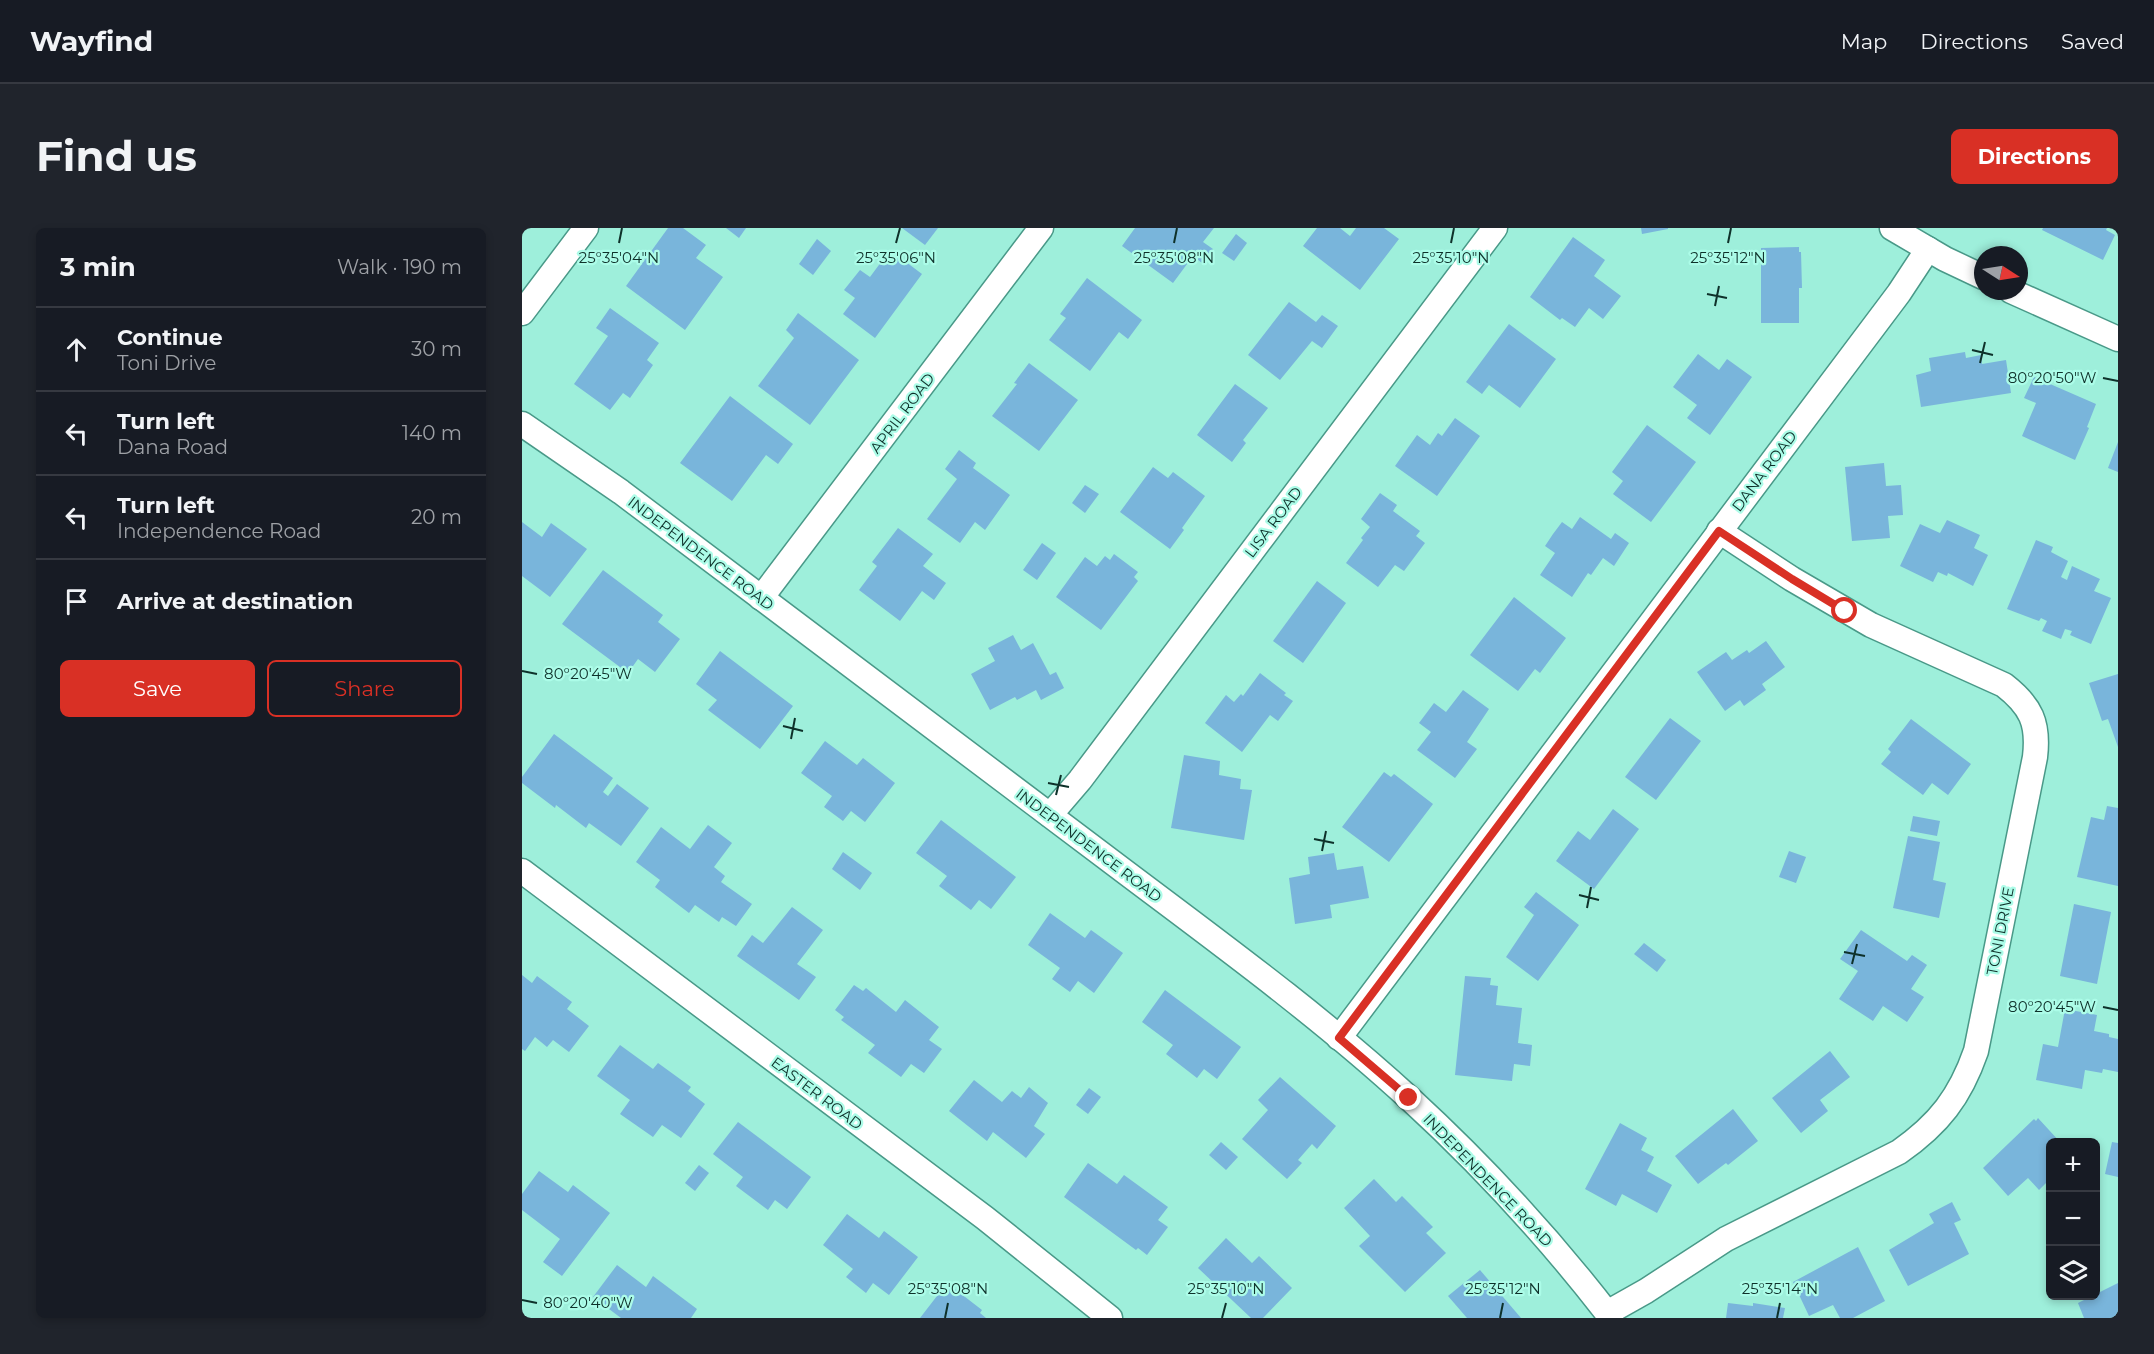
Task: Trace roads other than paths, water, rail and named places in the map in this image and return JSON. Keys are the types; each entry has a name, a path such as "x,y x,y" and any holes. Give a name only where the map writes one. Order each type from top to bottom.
{"street":[{"path":"522,313 586,228"},
{"name":"APRIL ROAD","path":"761,598 1041,228"},
{"name":"LISA ROAD","path":"1050,815 1080,780 1495,228"},
{"path":"1892,228 1974,272"},
{"name":"DANA ROAD","path":"1339,1038 1899,293 1928,249"},
{"path":"2028,298 2118,339"},
{"name":"INDEPENDENCE ROAD","path":"522,424 621,492 1218,942 1339,1038 1409,1098 1458,1146 1534,1226 1609,1316"},
{"name":"TONI DRIVE","path":"1609,1316 1752,1225 1899,1152 1933,1126 1947,1109 1960,1089 1976,1051 2035,757 2036,730 2030,711 2004,685 1871,625 1792,579 1719,531"},
{"name":"EASTER ROAD","path":"522,871 985,1218 1110,1318"}]}
